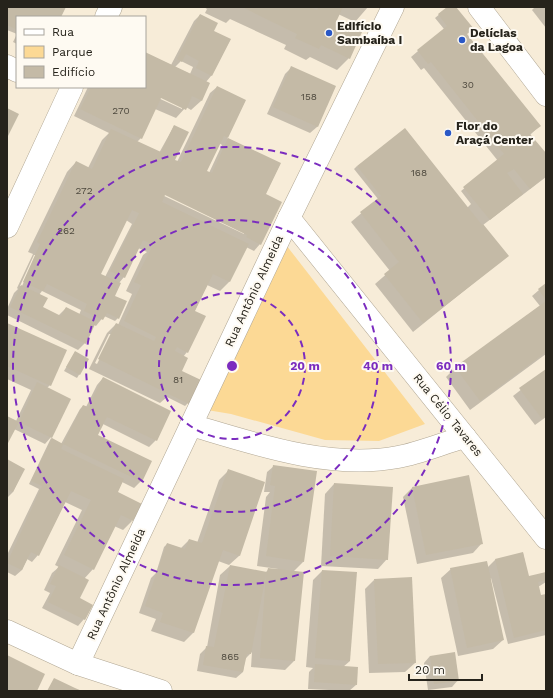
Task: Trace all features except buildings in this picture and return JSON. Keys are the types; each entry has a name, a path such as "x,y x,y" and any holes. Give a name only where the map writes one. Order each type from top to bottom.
{"street":[{"path":"106,16 111,7"},
{"name":"Rua Antônio Almeida","path":"78,664 289,218 393,7"},
{"path":"479,7 546,95"},
{"path":"7,66 16,70"},
{"path":"7,227 64,90"},
{"name":"Rua Célio Tavares","path":"289,218 546,538"},
{"path":"191,426 296,454 355,461 398,457 465,437"},
{"path":"7,631 78,664 161,691"}],"green space":[{"path":"283,241 425,424 379,441 325,440 231,414 201,409"}],"place":[{"name":"Edifício Sambaíba I","path":"329,33"},
{"name":"Delícias da Lagoa","path":"462,40"},
{"name":"Flor do Araçá Center","path":"448,133"}]}
